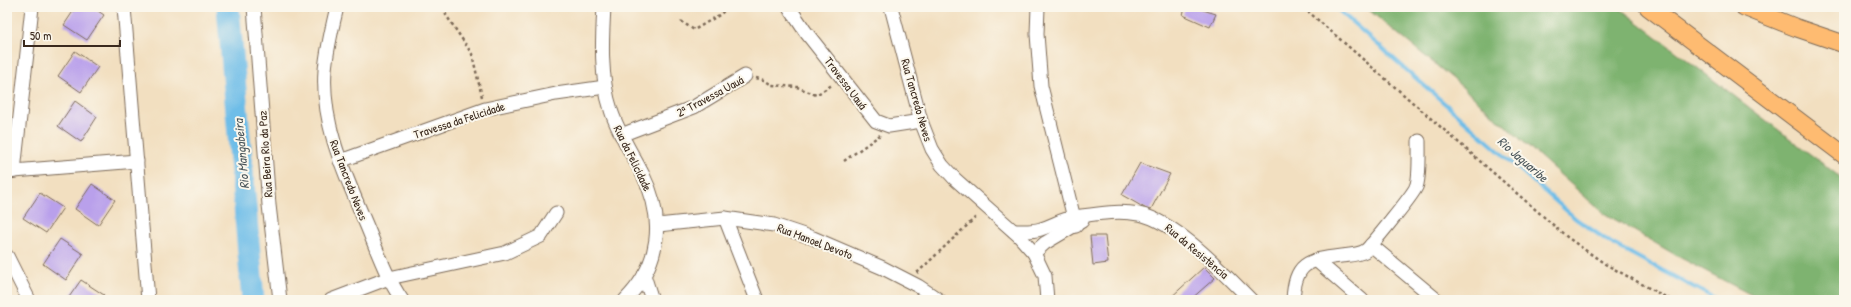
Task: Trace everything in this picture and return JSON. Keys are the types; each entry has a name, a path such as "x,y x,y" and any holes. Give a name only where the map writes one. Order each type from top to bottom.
{"main road":[{"path":"1648,7 1844,155"},
{"path":"1744,7 1797,28 1844,44"}],"street":[{"path":"32,7 11,172 137,161"},
{"path":"124,7 148,300"},
{"name":"Rua Beira Rio da Paz","path":"254,7 269,205 280,300"},
{"name":"Rua Tancredo Neves","path":"337,7 327,54 325,86 327,114 340,161 389,278"},
{"name":"Rua da Felicidade","path":"604,7 603,43 606,87 610,109 621,135 644,177 654,205 658,225 656,242 644,275 625,300"},
{"name":"Travessa Uauá","path":"789,7 873,118 880,124 889,126"},
{"name":"Rua Tancredo Neves","path":"891,7 921,121 932,149 942,165 986,207 1014,231"},
{"path":"1038,7 1037,34 1041,86 1075,221"},
{"name":"2ª Travessa Uauá","path":"621,135 694,107 745,76"},
{"name":"Travessa da Felicidade","path":"340,161 485,109 556,94 606,87"},
{"path":"889,126 921,121"},
{"path":"1293,300 1294,286 1297,275 1302,268 1316,260 1353,255 1366,250 1371,245 1417,186 1419,141"},
{"name":"Rua da Resistência","path":"1014,231 1041,229 1075,221 1098,213 1118,212 1138,214 1162,222 1177,231 1251,300"},
{"path":"331,300 389,278 505,253 541,236 556,213"},
{"path":"725,218 757,300"},
{"name":"Rua Manoel Devoto","path":"658,225 725,218 774,225 813,238 909,281 939,300"},
{"name":"Rua da Resistência","path":"1034,253 1075,221"},
{"path":"1014,231 1034,253 1045,276 1047,300"},
{"path":"1371,245 1438,300"},
{"path":"7,256 30,300"},
{"path":"1316,260 1362,300"},
{"path":"644,275 652,300"},
{"path":"389,278 402,300"}],"path":[{"path":"445,7 446,15 472,54 485,109"},
{"path":"681,21 694,30 721,14 727,7"},
{"path":"1303,7 1567,237 1605,264 1671,300"},
{"name":"2ª Travessa Uauá","path":"745,76 764,80 772,85 797,88 816,95 842,79"},
{"path":"844,161 875,139 889,126"},
{"path":"909,281 986,207"}],"green space":[{"path":"1365,7 1618,7 1844,180 1844,300 1761,300 1679,257 1602,212 1452,78"}],"building":[{"path":"76,7 92,7 104,15 87,40 64,25"},
{"path":"1185,7 1193,7 1216,14 1210,27 1183,15"},
{"path":"75,51 98,67 81,92 58,76"},
{"path":"75,101 97,117 81,142 58,126"},
{"path":"1140,163 1170,174 1150,211 1122,195"},
{"path":"92,184 115,200 98,225 75,209"},
{"path":"40,193 63,208 46,233 23,218"},
{"path":"1090,236 1105,236 1108,263 1093,265"},
{"path":"60,239 83,254 66,280 43,264"},
{"path":"1204,267 1215,278 1190,300 1168,300"},
{"path":"81,280 104,295 101,300 67,300"}],"waterway":[{"name":"Rio Mangabeira","path":"228,7 253,300"},
{"name":"Rio Jaguaribe","path":"1335,7 1576,219 1611,243 1718,300"}]}
